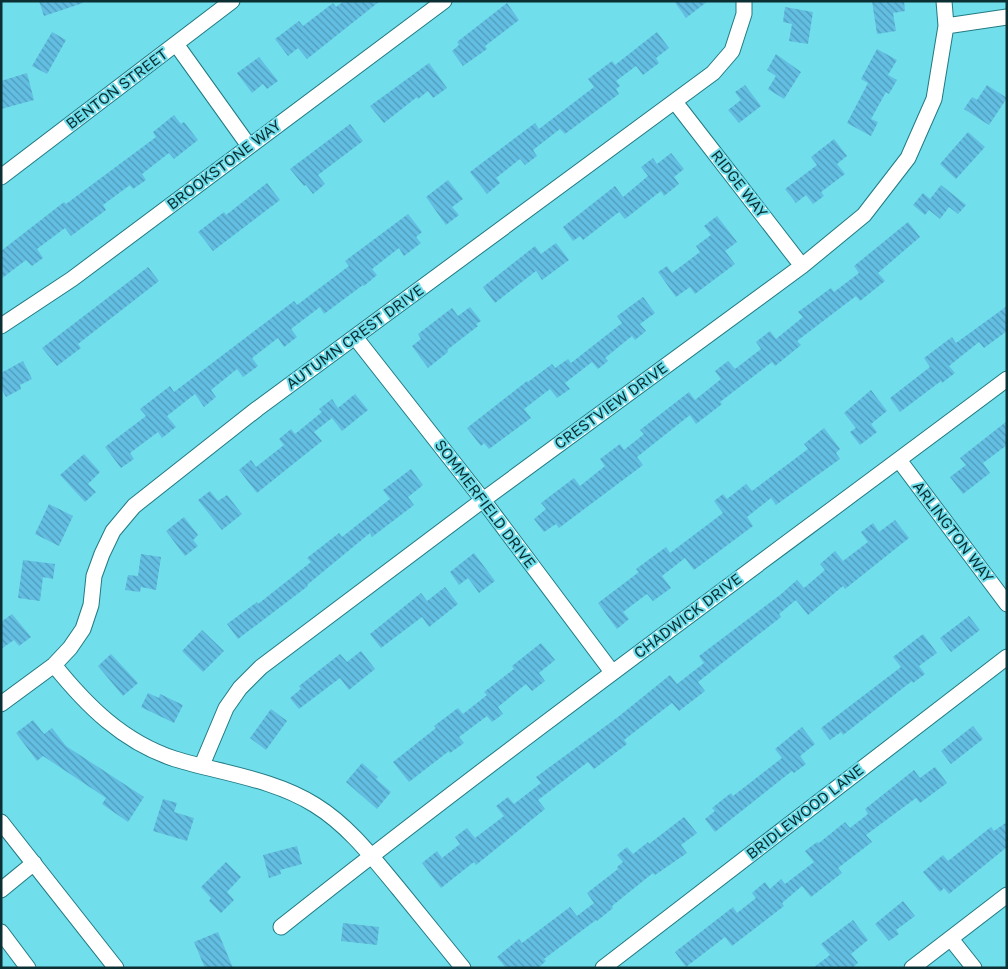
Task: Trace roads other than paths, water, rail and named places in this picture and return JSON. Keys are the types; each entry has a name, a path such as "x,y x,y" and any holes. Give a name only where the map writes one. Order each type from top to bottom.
{"street":[{"name":"BENTON STREET","path":"1,177 232,1"},
{"name":"BROOKSTONE WAY","path":"1,326 72,279 444,1"},
{"name":"AUTUMN CREST DRIVE","path":"1,704 54,665 70,648 83,629 91,605 94,576 102,554 114,531 134,506 257,409 713,73 732,51 744,14 744,1"},
{"name":"CRESTVIEW DRIVE","path":"202,765 226,708 240,688 260,667 483,500 802,266 864,215 908,158 934,99 946,26 944,1"},
{"path":"946,26 1007,16"},
{"path":"176,44 250,146"},
{"name":"RIDGE WAY","path":"675,102 802,266"},
{"name":"SOMMERFIELD DRIVE","path":"355,337 483,500 612,672"},
{"name":"CHADWICK DRIVE","path":"281,927 371,855 612,672 1007,379"},
{"name":"ARLINGTON WAY","path":"899,460 1007,604"},
{"name":"BRIDLEWOOD LANE","path":"603,968 1007,657"},
{"path":"54,665 78,694 120,732 174,758 272,786 308,801 333,818 371,855 463,968"},
{"path":"1,822 116,968"},
{"path":"1,890 34,863"},
{"path":"912,968 1007,895"},
{"path":"1,932 28,968"},
{"path":"952,939 974,968"}]}
